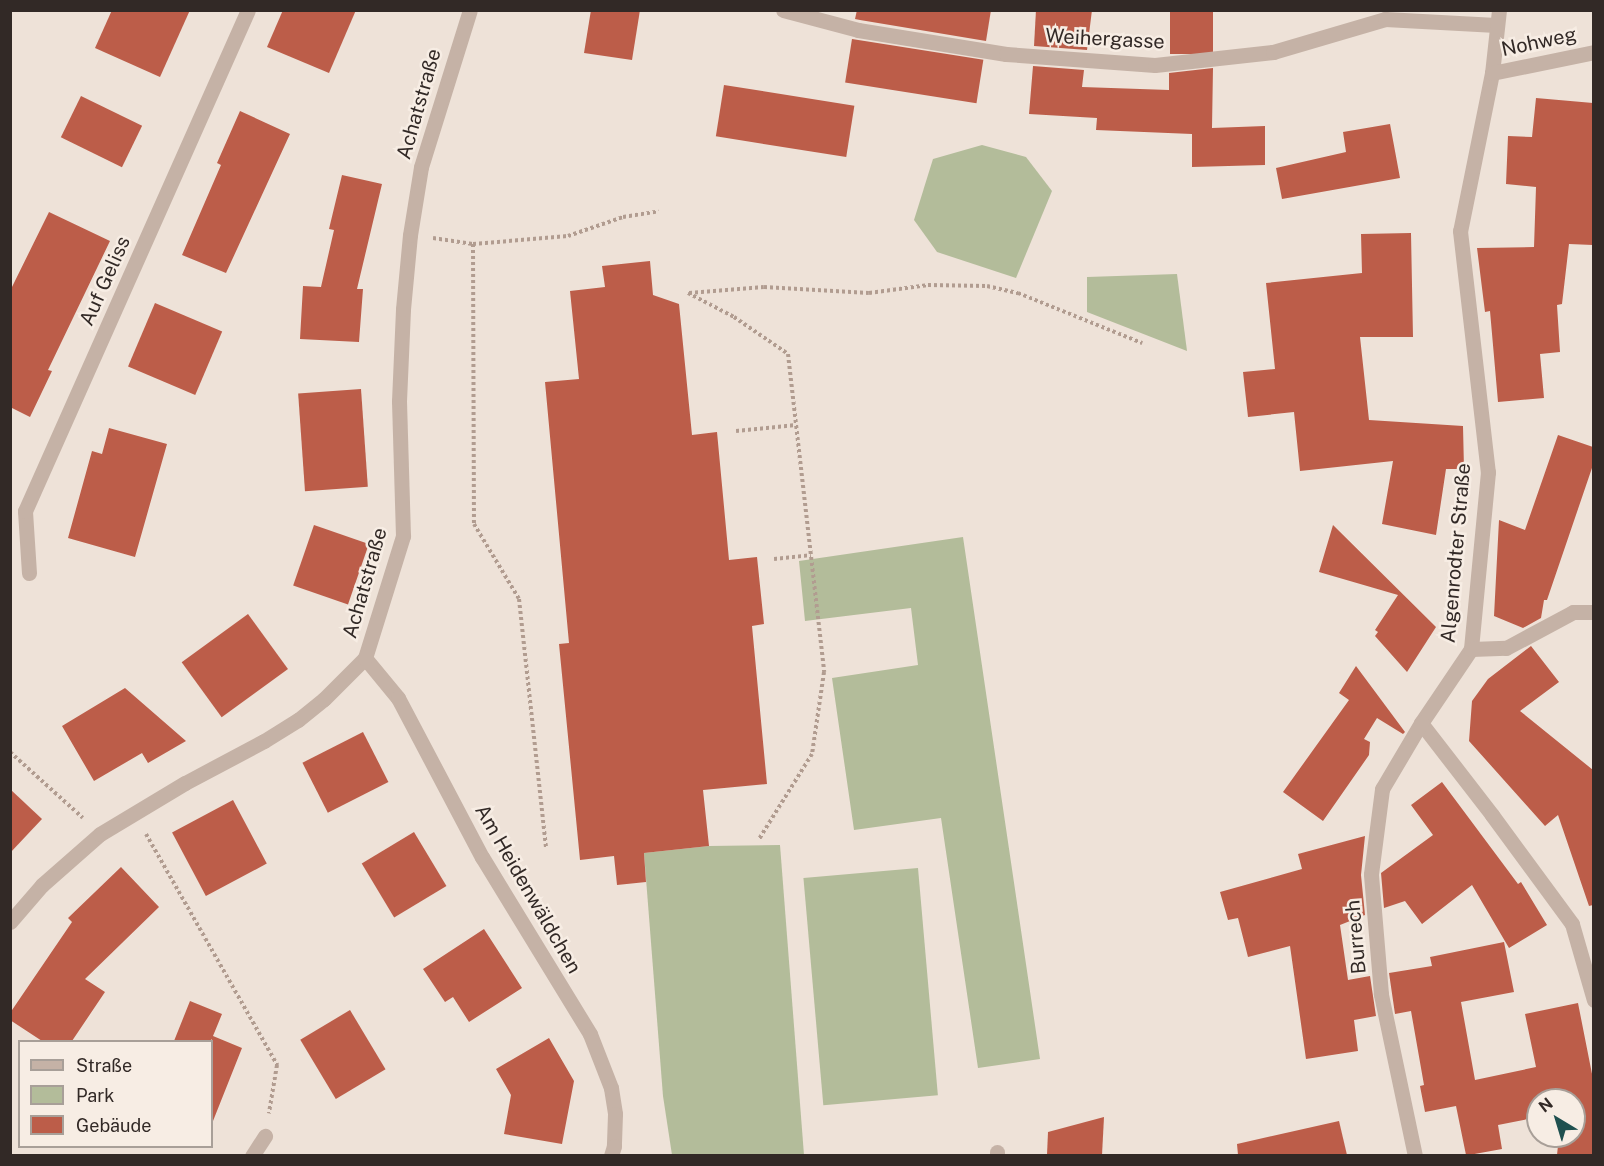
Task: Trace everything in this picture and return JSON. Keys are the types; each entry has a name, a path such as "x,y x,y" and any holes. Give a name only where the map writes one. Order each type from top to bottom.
{"street":[{"name":"Auf Geliss","path":"29,573 25,510 248,10"},
{"name":"Achatstraße","path":"10,922 42,885 100,834 298,720 324,699 365,658 404,536 399,401 403,309 410,235 426,148 470,10"},
{"name":"Weihergasse","path":"783,10 858,30 1006,54 1155,65 1273,52 1384,15 1498,18"},
{"name":"Algenrodter Straße","path":"1421,723 1471,649 1488,472 1460,231 1492,73 1498,18"},
{"name":"Nohweg","path":"1492,73 1593,52"},
{"path":"1471,649 1506,648 1573,612 1593,612"},
{"name":"Am Heidenwäldchen","path":"365,658 398,698 482,857 590,1034 611,1088 615,1114 611,1155"},
{"path":"1421,723 1572,924 1593,1000"},
{"name":"Burrech","path":"1415,1155 1382,994 1371,874 1382,789 1421,723"},
{"path":"252,1155 265,1136"}],"path":[{"path":"410,235 473,244 568,236 622,217 659,211"},
{"path":"473,244 474,524 519,599 546,848"},
{"path":"759,839 812,754 824,672 788,354 734,317 688,293 764,287 869,293 928,285 987,286 1018,293 1142,343"},
{"path":"736,431 796,425"},
{"path":"774,559 811,555"},
{"path":"10,752 100,834"},
{"path":"134,813 277,1065 265,1136"}],"green space":[{"path":"982,145 1026,157 1052,191 1016,278 937,252 914,220 933,159"},
{"path":"1177,274 1187,351 1087,312 1087,277"},
{"path":"963,537 1040,1059 978,1068 941,818 854,830 832,678 918,665 911,608 805,621 799,561"},
{"path":"780,845 804,1155 672,1155 663,1096 644,853 709,846"},
{"path":"918,868 938,1095 823,1105 803,878"}],"building":[{"path":"112,10 190,10 160,77 95,48"},
{"path":"283,10 356,10 329,73 267,47"},
{"path":"591,10 640,10 632,60 584,53"},
{"path":"857,10 991,10 986,41 855,19"},
{"path":"1036,10 1092,10 1087,50 1034,46"},
{"path":"1170,10 1213,10 1213,54 1170,54"},
{"path":"852,39 983,60 976,103 845,82"},
{"path":"1033,66 1084,70 1082,87 1169,90 1169,73 1213,68 1212,128 1265,126 1265,165 1192,167 1192,134 1096,130 1097,118 1029,114"},
{"path":"724,85 854,106 846,157 716,136"},
{"path":"81,96 142,126 122,167 61,137"},
{"path":"1536,98 1593,103 1593,245 1569,244 1562,304 1557,305 1560,352 1540,354 1544,398 1498,402 1490,311 1485,312 1477,248 1534,247 1536,187 1506,184 1508,136 1532,137"},
{"path":"240,111 290,134 226,273 182,255 221,165 217,163"},
{"path":"1390,124 1400,178 1282,199 1276,168 1346,152 1343,132"},
{"path":"342,175 382,184 357,289 363,289 359,342 300,339 303,286 321,287 334,230 329,229"},
{"path":"49,212 110,241 48,370 52,371 30,417 10,407 10,291"},
{"path":"1411,233 1413,337 1360,337 1369,420 1463,426 1464,469 1446,469 1436,535 1382,524 1393,461 1300,471 1294,412 1248,417 1243,372 1275,369 1266,283 1362,273 1361,234"},
{"path":"650,261 653,295 679,304 692,435 717,432 729,560 757,557 764,624 752,626 767,784 703,790 709,846 644,853 646,882 617,885 614,856 580,860 559,644 569,643 545,382 579,379 570,291 605,287 602,266"},
{"path":"155,303 222,332 195,395 128,367"},
{"path":"361,389 368,487 305,491 298,393"},
{"path":"109,428 167,444 135,557 68,538 92,451 102,454"},
{"path":"1558,435 1593,447 1593,465 1547,600 1544,600 1541,618 1523,628 1494,616 1499,520 1525,530"},
{"path":"314,525 369,544 348,604 293,586"},
{"path":"1333,525 1436,627 1407,672 1375,636 1378,632 1375,630 1398,595 1319,572"},
{"path":"248,614 288,669 222,717 182,662"},
{"path":"1531,646 1559,682 1520,711 1593,770 1593,905 1589,906 1558,815 1545,826 1469,741 1472,701 1488,679"},
{"path":"1356,666 1405,732 1403,734 1377,718 1364,739 1370,742 1369,755 1323,821 1283,792 1349,700 1339,693"},
{"path":"125,688 186,741 148,763 142,753 94,781 62,726"},
{"path":"363,732 388,782 328,813 302,763"},
{"path":"1442,782 1518,884 1521,882 1547,925 1509,948 1472,885 1422,924 1405,901 1384,908 1381,873 1433,835 1411,805"},
{"path":"10,789 42,819 10,853"},
{"path":"233,800 267,864 206,896 172,832"},
{"path":"414,832 446,886 394,917 362,863"},
{"path":"1365,836 1361,875 1365,915 1340,925 1348,980 1370,976 1376,1016 1354,1020 1358,1051 1306,1059 1290,946 1248,957 1238,918 1228,920 1220,892 1302,869 1298,854"},
{"path":"121,867 159,907 85,979 105,992 73,1040 40,1040 10,1020 10,1013 72,922 68,918"},
{"path":"484,929 522,988 469,1022 453,997 445,1002 423,969"},
{"path":"1504,942 1514,992 1461,1002 1475,1080 1536,1067 1525,1014 1578,1003 1593,1079 1593,1155 1557,1155 1558,1148 1586,1148 1586,1088 1526,1088 1526,1119 1498,1125 1502,1149 1469,1155 1466,1155 1456,1106 1425,1112 1420,1086 1424,1085 1411,1011 1395,1014 1389,973 1432,966 1430,957"},
{"path":"190,1001 222,1014 213,1036 242,1048 213,1121 213,1040 174,1040"},
{"path":"350,1010 386,1069 336,1099 300,1040"},
{"path":"549,1038 574,1081 562,1144 504,1134 511,1095 496,1069"},
{"path":"1104,1117 1102,1155 1047,1155 1048,1132"},
{"path":"1339,1121 1347,1155 1238,1155 1237,1144"}]}
